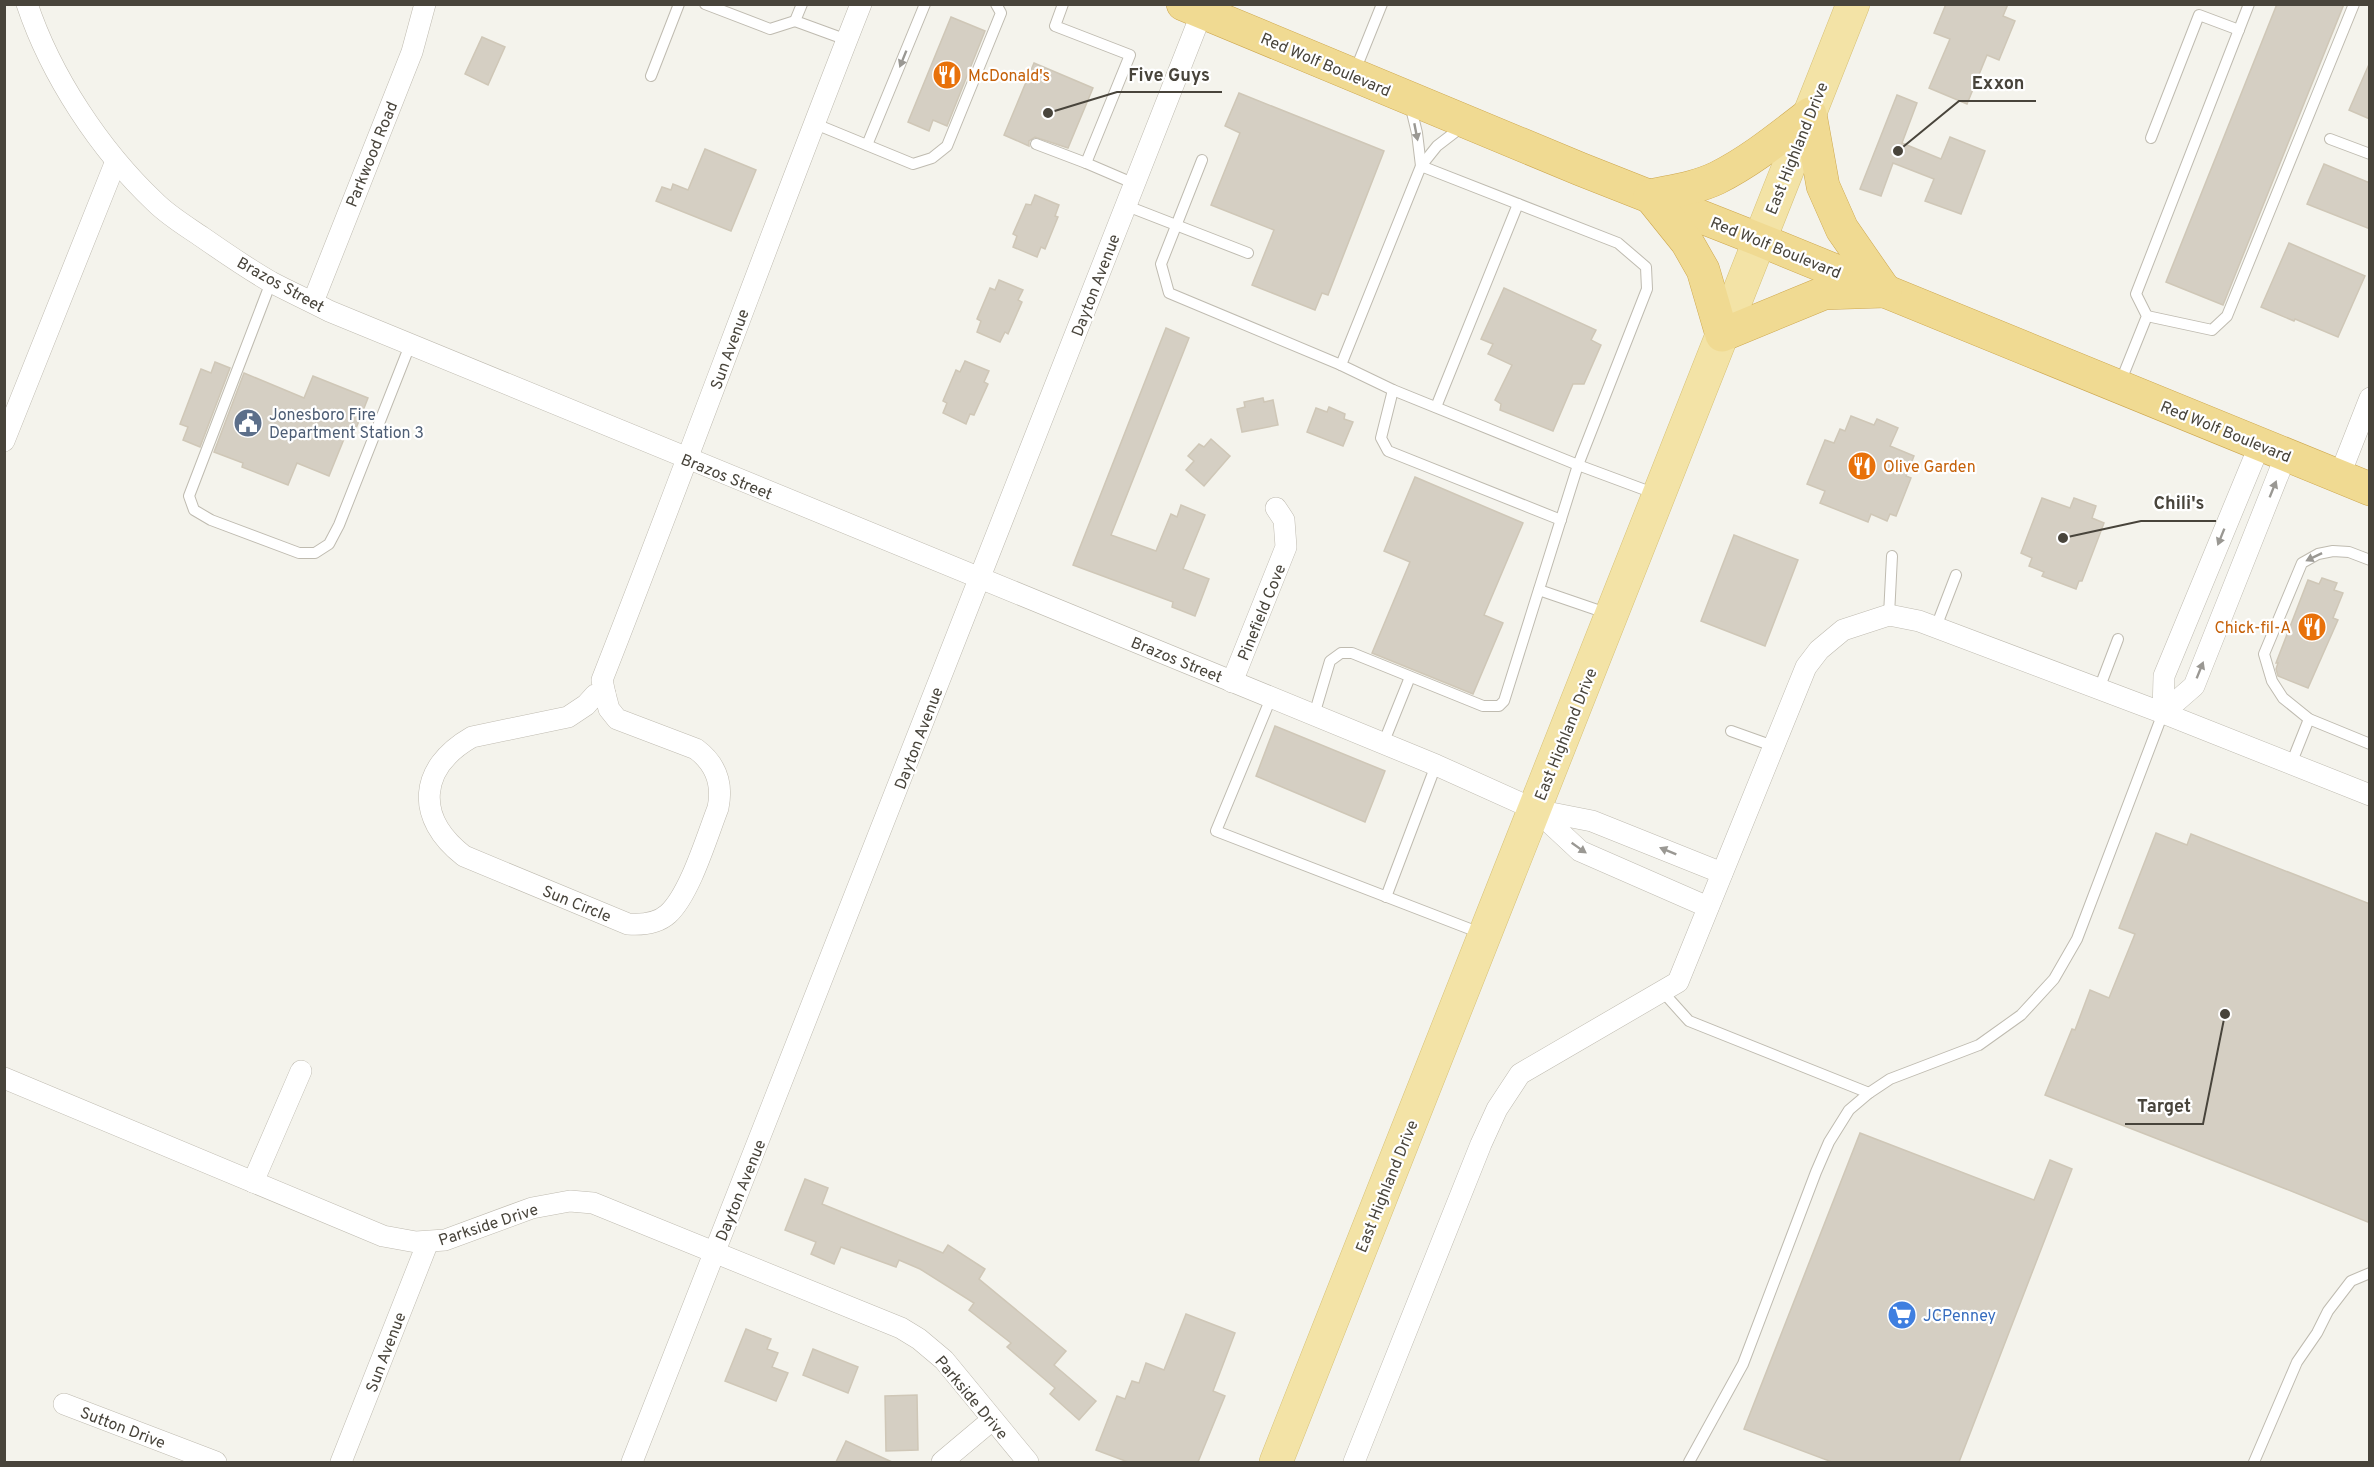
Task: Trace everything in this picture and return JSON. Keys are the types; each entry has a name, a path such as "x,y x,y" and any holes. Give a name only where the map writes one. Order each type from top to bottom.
{"highway":[{"name":"Red Wolf Boulevard","path":"1193,8 1408,98 2370,489"},
{"path":"1810,114 1823,186 1842,229 1886,291 1824,293 1722,335 1703,270 1687,242 1650,196 1694,187 1716,178 1749,159 1810,114"}],"main road":[{"name":"East Highland Drive","path":"1276,1462 1536,810 1853,4"}],"street":[{"name":"Brazos Street","path":"27,4 64,85 116,161 155,203 271,282 410,345 1436,765 1536,810"},
{"name":"Parkwood Road","path":"313,302 412,52 425,4"},
{"name":"Sun Avenue","path":"605,694 602,680 688,460 813,123 861,4"},
{"name":"Dayton Avenue","path":"632,1462 1135,184 1193,8"},
{"path":"4,441 116,161"},
{"path":"2339,477 2370,398"},
{"path":"2163,713 2164,676 2273,449"},
{"path":"2163,713 2194,686 2273,449"},
{"name":"Pinefield Cove","path":"1232,682 1287,547 1284,520 1276,508"},
{"path":"1354,1462 1497,1109 1520,1074 1678,982 1806,666 1819,650 1843,630 1889,615 1919,621 2163,713 2370,795"},
{"name":"Sun Circle","path":"605,694 609,709 617,719 696,749 707,758 717,775 720,795 718,808 681,898 669,913 650,924 628,924 464,856 447,843 431,813 429,793 433,775 443,759 465,741 472,737 568,717 586,705 595,695 605,694"},
{"path":"1536,810 1592,821 1722,873"},
{"path":"1536,810 1580,851 1708,908"},
{"path":"253,1182 301,1071"},
{"name":"Parkside Drive","path":"4,1078 383,1236 428,1242 445,1240 532,1208 570,1201 593,1203 901,1328 919,1339 944,1360 1028,1462"},
{"name":"Sun Avenue","path":"341,1462 428,1242"},
{"name":"Sutton Drive","path":"64,1404 216,1462"},
{"path":"942,1462 992,1420"}],"lane":[{"path":"651,76 678,4"},
{"path":"705,4 770,29 795,21 847,40"},
{"path":"795,21 802,4"},
{"path":"867,145 925,4"},
{"path":"813,123 913,164 932,158 947,146 1000,13 996,4"},
{"path":"1063,4 1055,26 1130,55 1086,163"},
{"path":"1353,75 1382,4"},
{"path":"2119,387 2147,316 2136,294 2249,4"},
{"path":"2147,316 2212,330 2227,316 2354,4"},
{"path":"2151,138 2199,15 2239,30"},
{"path":"1408,98 1417,133 1421,166"},
{"path":"1341,365 1421,166 1437,146 1468,122"},
{"path":"2330,139 2370,154"},
{"path":"1036,144 1135,184"},
{"path":"1202,160 1161,264 1169,293 1341,365 1393,390 1659,496"},
{"path":"1314,715 1330,661 1341,653 1352,653 1483,706 1499,706 1504,701 1578,465 1647,289 1646,267 1618,243 1421,166"},
{"path":"1436,407 1518,204"},
{"path":"1126,206 1248,253"},
{"path":"271,282 189,496 194,510 211,520 299,553 315,553 329,544 339,525 410,345"},
{"path":"1393,390 1381,438 1388,451 1561,520"},
{"path":"2370,560 2349,552 2333,551 2318,554 2302,564 2265,654 2272,681 2283,698 2309,719 2370,744"},
{"path":"1889,615 1892,556"},
{"path":"1936,627 1956,575"},
{"path":"1539,590 1612,615"},
{"path":"2099,689 2118,639"},
{"path":"1383,744 1410,677"},
{"path":"1271,698 1216,831 1486,935"},
{"path":"1689,1462 1743,1364 1816,1172 1829,1142 1849,1110 1890,1079 1979,1045 2021,1015 2054,979 2077,939 2163,713"},
{"path":"2291,764 2309,719"},
{"path":"1731,731 1773,746"},
{"path":"1386,897 1436,765"},
{"path":"1662,991 1689,1021 1869,1093"},
{"path":"2254,1462 2297,1362 2317,1333 2328,1311 2352,1281 2370,1273"}],"building":[{"path":"1946,4 2008,4 2003,16 2015,21 1999,60 1987,55 1967,104 1929,88 1950,39 1934,33"},
{"path":"2277,4 2344,4 2223,305 2166,282"},
{"name":"McDonald's","path":"951,17 985,31 947,126 933,120 929,131 908,122"},
{"path":"482,37 505,47 488,85 465,74"},
{"path":"2370,62 2370,119 2349,110"},
{"path":"1034,63 1093,88 1068,148 1035,137 1029,141 1029,146 1004,135"},
{"path":"1239,93 1384,151 1328,295 1322,293 1315,310 1252,285 1274,230 1211,205 1240,133 1225,126"},
{"path":"1897,95 1917,103 1902,143 1941,159 1950,137 1985,151 1961,214 1925,201 1934,179 1893,163 1881,196 1860,189"},
{"path":"705,149 756,170 731,231 656,201 662,187 671,190 673,184 688,190"},
{"path":"2324,164 2370,183 2370,229 2307,204"},
{"path":"1035,195 1059,205 1055,216 1058,217 1045,249 1041,247 1037,257 1013,247 1017,236 1013,234 1026,204 1031,205"},
{"path":"2289,243 2365,276 2338,337 2261,307"},
{"path":"999,280 1023,290 1018,300 1022,302 1008,334 1005,332 1000,342 977,332 981,321 977,319 990,288 995,290"},
{"path":"1504,288 1596,330 1591,340 1601,345 1584,384 1573,384 1553,431 1500,410 1501,404 1495,400 1512,365 1488,354 1493,344 1481,339"},
{"path":"1166,328 1189,338 1111,535 1156,551 1171,514 1177,517 1181,505 1205,515 1183,569 1209,579 1195,616 1172,607 1173,602 1073,565"},
{"path":"965,361 989,371 984,382 988,384 974,415 970,414 966,424 943,413 947,403 943,401 956,370 960,372"},
{"path":"215,362 230,368 200,447 183,440 188,427 180,424 201,369 211,373"},
{"name":"Jonesboro Fire Department Station 3","path":"244,373 304,398 313,376 368,398 353,436 346,434 329,476 297,463 288,485 242,467 243,463 214,452"},
{"path":"1263,398 1264,402 1273,400 1278,425 1242,432 1237,409 1245,407 1244,402"},
{"path":"1329,407 1345,414 1344,419 1353,422 1343,446 1307,432 1316,408 1327,412"},
{"name":"Olive Garden","path":"1851,416 1874,425 1877,419 1898,428 1890,446 1914,456 1906,476 1911,478 1896,516 1890,514 1887,521 1871,514 1868,522 1820,503 1825,491 1807,484 1825,440 1834,443 1840,429 1845,431"},
{"path":"1211,439 1230,456 1204,486 1186,470 1194,461 1188,456 1199,444 1204,447"},
{"path":"1415,477 1523,523 1484,615 1503,623 1473,694 1372,653 1410,562 1384,551"},
{"path":"2042,498 2070,508 2074,498 2096,506 2092,518 2104,523 2082,581 2079,581 2076,589 2042,576 2044,572 2029,566 2032,558 2021,553"},
{"path":"1734,535 1798,560 1765,646 1701,621"},
{"name":"Chick-fil-A","path":"2322,578 2337,583 2334,590 2343,593 2333,618 2338,620 2308,688 2278,676 2276,669 2278,663 2276,663 2308,580 2319,584"},
{"path":"1275,726 1385,771 1365,822 1256,776"},
{"path":"2156,833 2187,845 2191,834 2370,904 2370,1223 2045,1095 2072,1029 2075,1030 2090,990 2109,998 2135,934 2119,928"},
{"name":"JCPenney","path":"1860,1133 2034,1200 2050,1160 2072,1169 1959,1462 1832,1462 1744,1429"},
{"path":"805,1179 828,1188 822,1204 943,1253 948,1245 985,1269 979,1279 1066,1351 1054,1365 1096,1401 1079,1420 1050,1394 1055,1388 1007,1347 1011,1343 969,1310 974,1303 920,1269 899,1260 896,1267 841,1247 834,1264 811,1254 816,1242 785,1230"},
{"path":"1186,1314 1235,1333 1213,1391 1225,1396 1198,1462 1128,1462 1096,1450 1117,1396 1125,1399 1132,1381 1139,1383 1146,1363 1164,1370"},
{"path":"746,1329 771,1339 767,1349 778,1353 772,1367 788,1373 776,1401 725,1381"},
{"path":"813,1349 858,1367 848,1393 803,1375"},
{"path":"917,1395 918,1450 886,1451 885,1396"},
{"path":"846,1441 892,1462 836,1462"}],"place":[{"name":"McDonald's","path":"947,75"},
{"name":"Five Guys","path":"1048,113"},
{"name":"Exxon","path":"1898,151"},
{"name":"Jonesboro Fire Department Station 3","path":"248,423"},
{"name":"Olive Garden","path":"1862,466"},
{"name":"Chili's","path":"2063,538"},
{"name":"Chick-fil-A","path":"2312,627"},
{"name":"Target","path":"2225,1014"},
{"name":"JCPenney","path":"1902,1315"}]}
